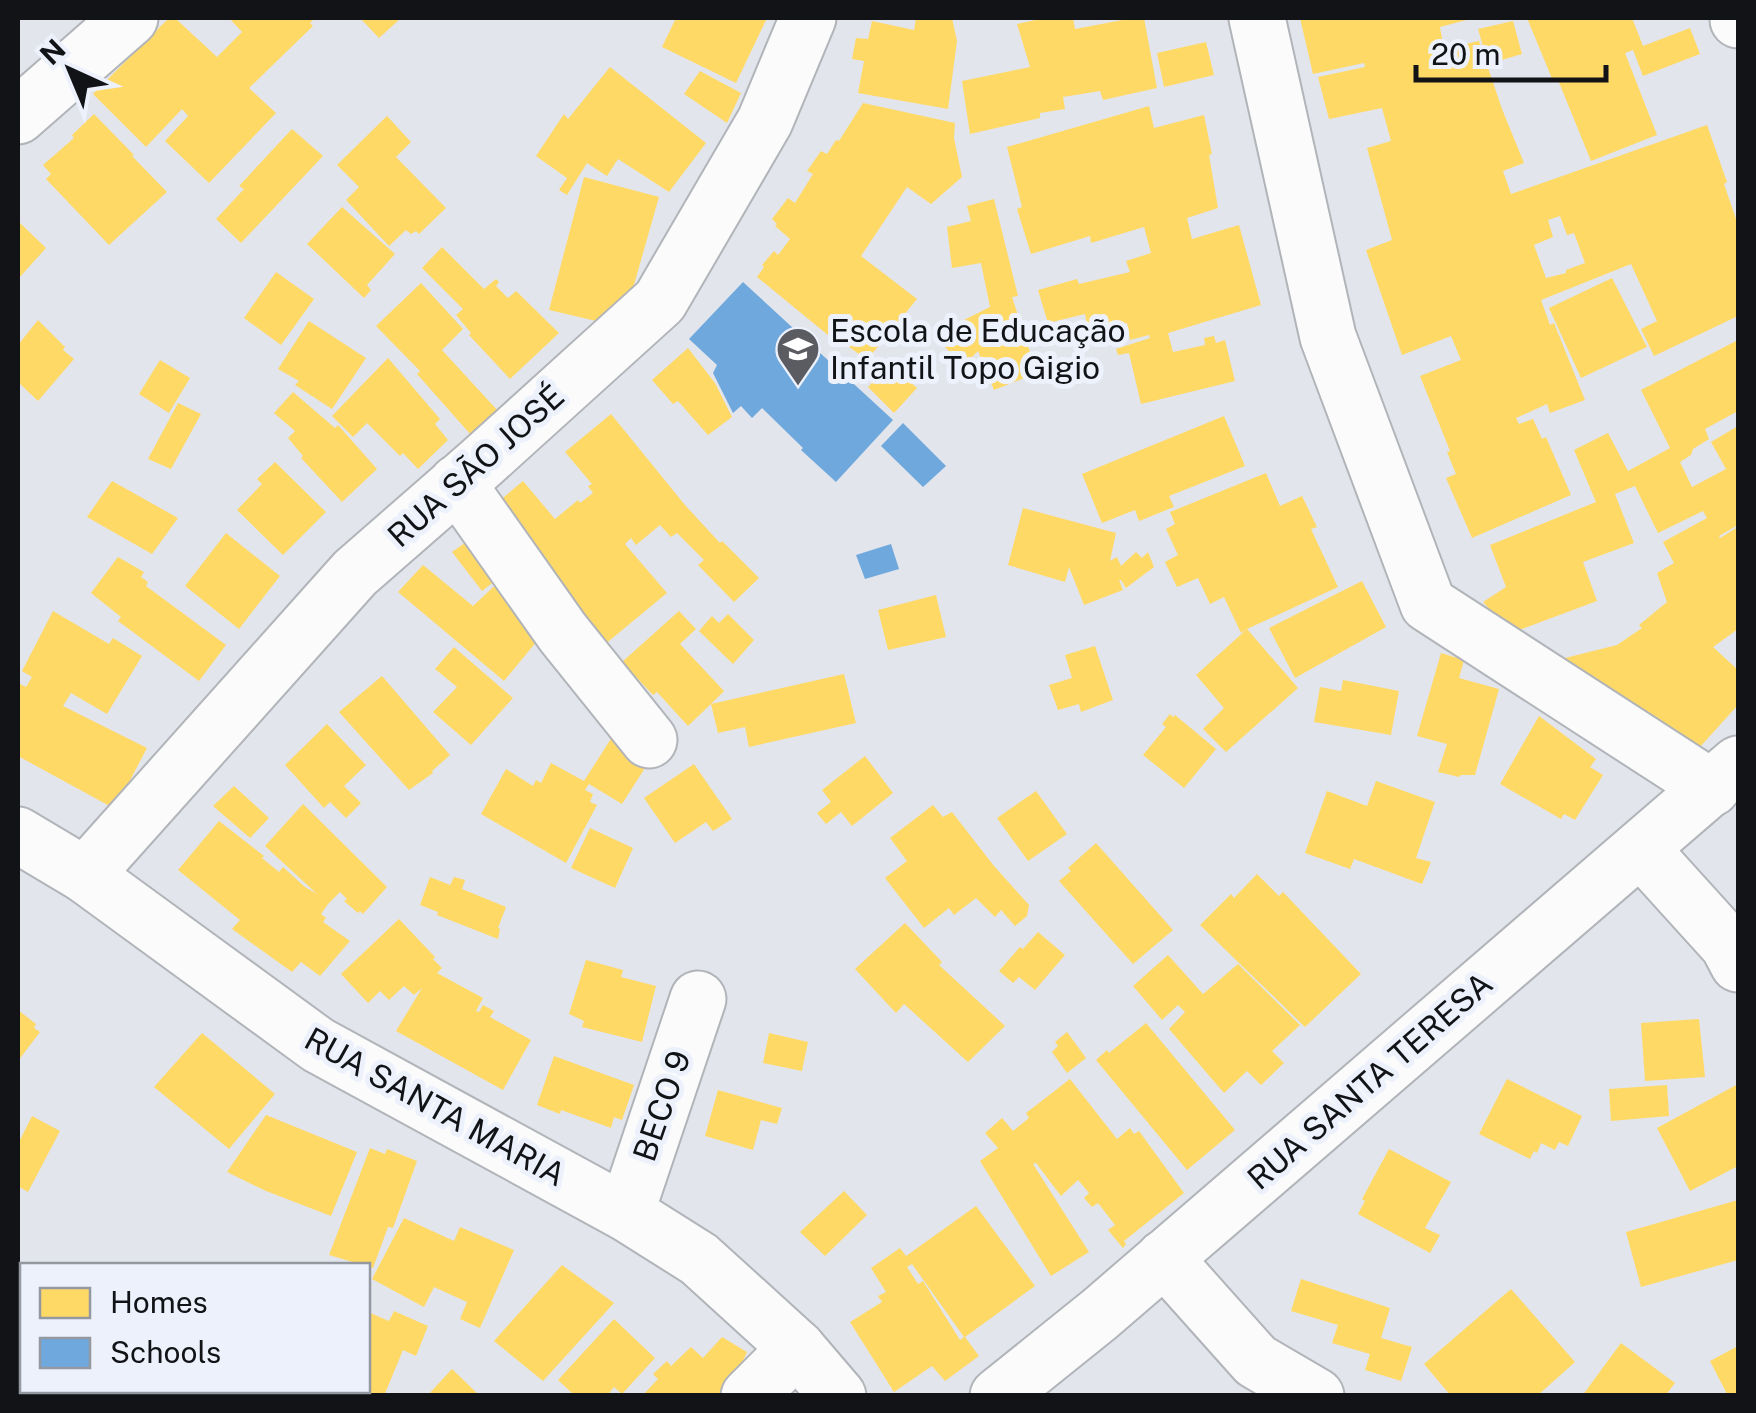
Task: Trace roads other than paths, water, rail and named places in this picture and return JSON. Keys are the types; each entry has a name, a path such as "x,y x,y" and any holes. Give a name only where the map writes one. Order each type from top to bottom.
{"street":[{"path":"18,116 130,18"},
{"name":"RUA SÃO JOSÉ","path":"84,875 355,573 660,300 765,122 808,18"},
{"path":"1256,18 1328,336 1428,604 1725,776"},
{"path":"457,483 563,633 649,740"},
{"name":"RUA SANTA TERESA","path":"998,1396 1100,1314 1725,776"},
{"name":"RUA SANTA MARIA","path":"18,835 84,875 318,1046 626,1213 699,1259 797,1348 838,1396"},
{"path":"1641,849 1728,945 1738,964"},
{"name":"BECO 9","path":"626,1213 698,1000"},
{"path":"1164,1258 1256,1361 1316,1396"},
{"path":"749,1396 797,1348"}],"place":[{"name":"Escola de Educação Infantil Topo Gigio","path":"798,387"}]}
